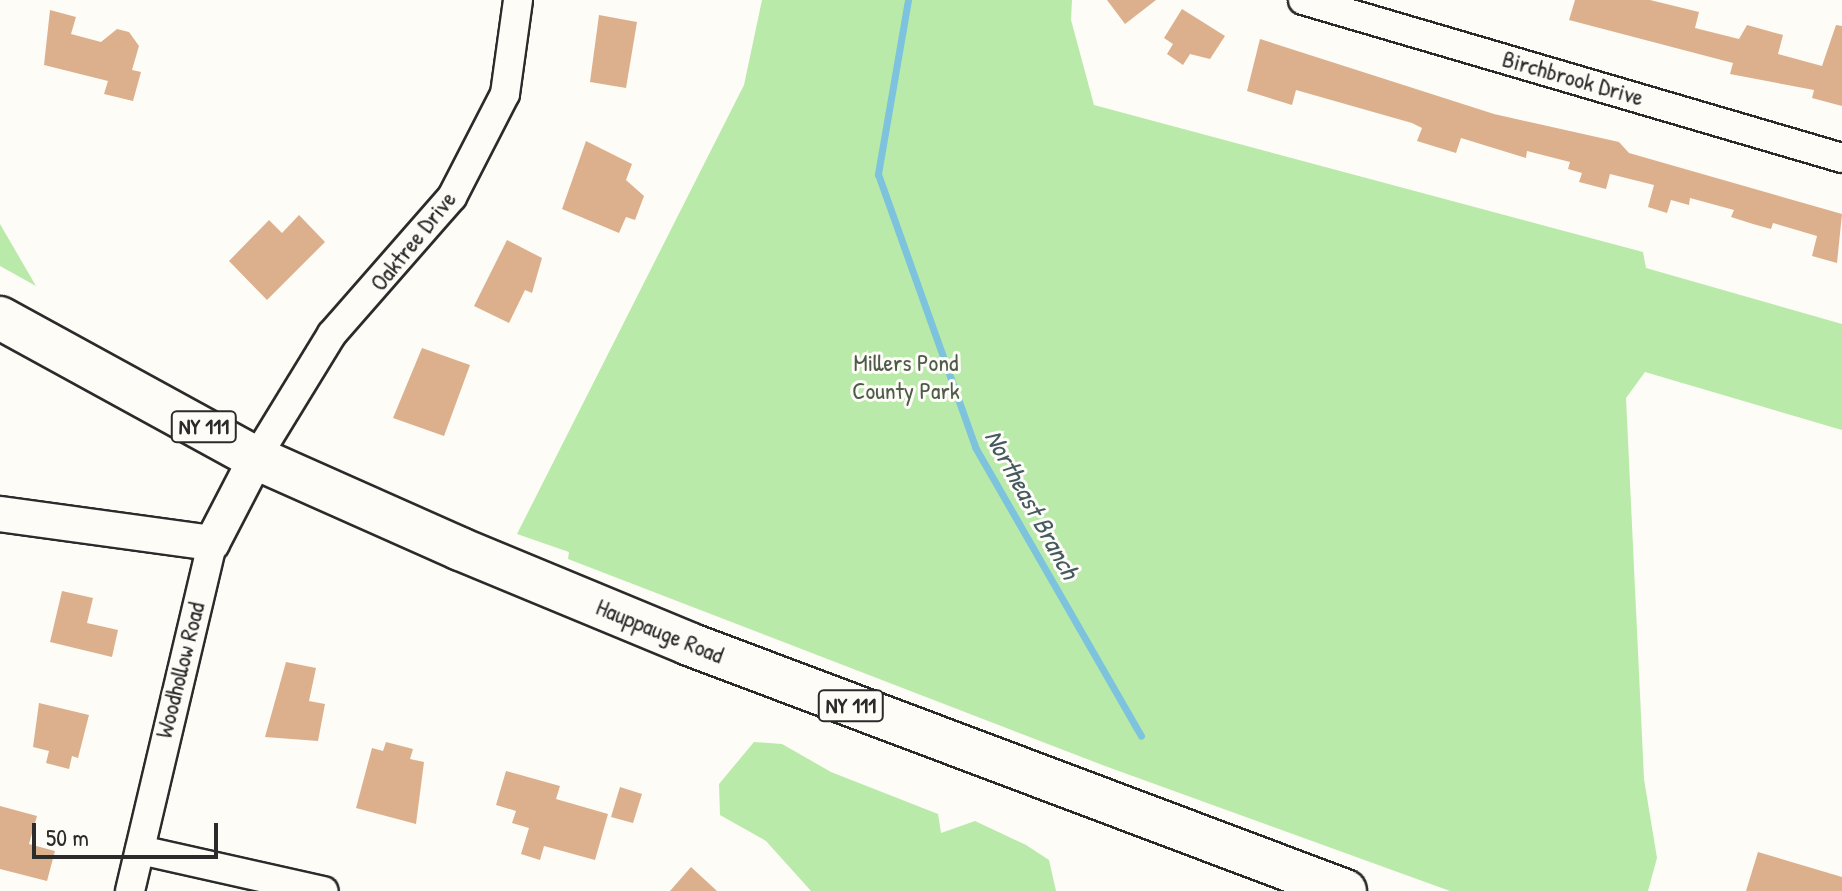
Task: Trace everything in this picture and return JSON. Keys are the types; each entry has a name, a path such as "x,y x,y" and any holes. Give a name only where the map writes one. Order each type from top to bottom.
{"main road":[{"name":"Hauppauge Road","path":"0,318 256,458 689,644 1345,891"}],"street":[{"name":"Oaktree Drive","path":"256,458 332,334 452,197 505,94 518,0"},
{"name":"Birchbrook Drive","path":"1303,0 1842,158"},
{"name":"Woodhollow Road","path":"130,891 212,543 256,458"},
{"path":"0,514 212,543"},
{"path":"140,850 323,891"}],"green space":[{"name":"Millers Pond County Park","path":"762,0 1072,0 1071,20 1094,105 1643,252 1646,268 1842,324 1842,430 1645,372 1626,398 1644,779 1657,858 1648,891 1450,891 1105,766 568,559 569,552 517,534 744,85"},
{"path":"0,224 36,286 0,266"},
{"path":"754,742 782,744 831,772 938,814 941,833 975,821 1026,845 1049,860 1056,891 811,891 766,841 720,815 719,784"}],"building":[{"path":"1107,0 1156,0 1125,24"},
{"path":"1575,0 1650,0 1699,12 1695,28 1739,39 1747,25 1783,35 1778,54 1822,66 1836,25 1842,26 1842,106 1812,98 1814,90 1730,74 1733,63 1569,20"},
{"path":"1182,9 1225,36 1210,59 1190,54 1183,65 1167,54 1173,44 1164,38"},
{"path":"50,10 76,17 71,34 101,42 117,29 129,32 139,46 132,70 141,72 133,101 104,94 108,81 44,65"},
{"path":"599,15 637,22 626,88 590,82"},
{"path":"1260,39 1494,114 1619,142 1629,153 1842,214 1837,263 1812,256 1817,236 1773,223 1771,229 1753,224 1731,217 1734,210 1690,198 1689,205 1671,200 1667,213 1648,207 1654,185 1610,174 1606,189 1579,182 1582,173 1568,169 1570,162 1527,151 1526,158 1461,138 1456,153 1417,141 1422,128 1412,123 1296,90 1292,105 1247,91"},
{"path":"586,141 632,164 626,180 644,196 635,220 626,217 619,233 562,209"},
{"path":"299,215 325,242 267,300 229,261 269,220 282,233"},
{"path":"507,240 542,258 532,293 525,290 509,323 474,306"},
{"path":"422,348 470,365 444,436 393,418"},
{"path":"62,591 93,598 87,623 118,630 112,657 50,642"},
{"path":"286,662 316,668 309,701 325,704 318,741 265,737"},
{"path":"39,703 89,715 78,758 72,756 69,769 46,763 49,751 33,747"},
{"path":"386,742 413,749 410,759 424,762 416,824 356,808 372,748 383,751"},
{"path":"506,771 560,786 556,799 608,814 595,860 544,846 540,860 521,854 529,828 512,823 516,811 496,805"},
{"path":"620,787 642,794 633,823 611,817"},
{"path":"0,806 37,816 29,844 55,851 47,881 0,869"},
{"path":"1758,852 1842,877 1842,891 1746,891"},
{"path":"691,867 717,891 670,891"}],"waterway":[{"name":"Northeast Branch","path":"908,0 878,174 975,447 1141,736"}]}
